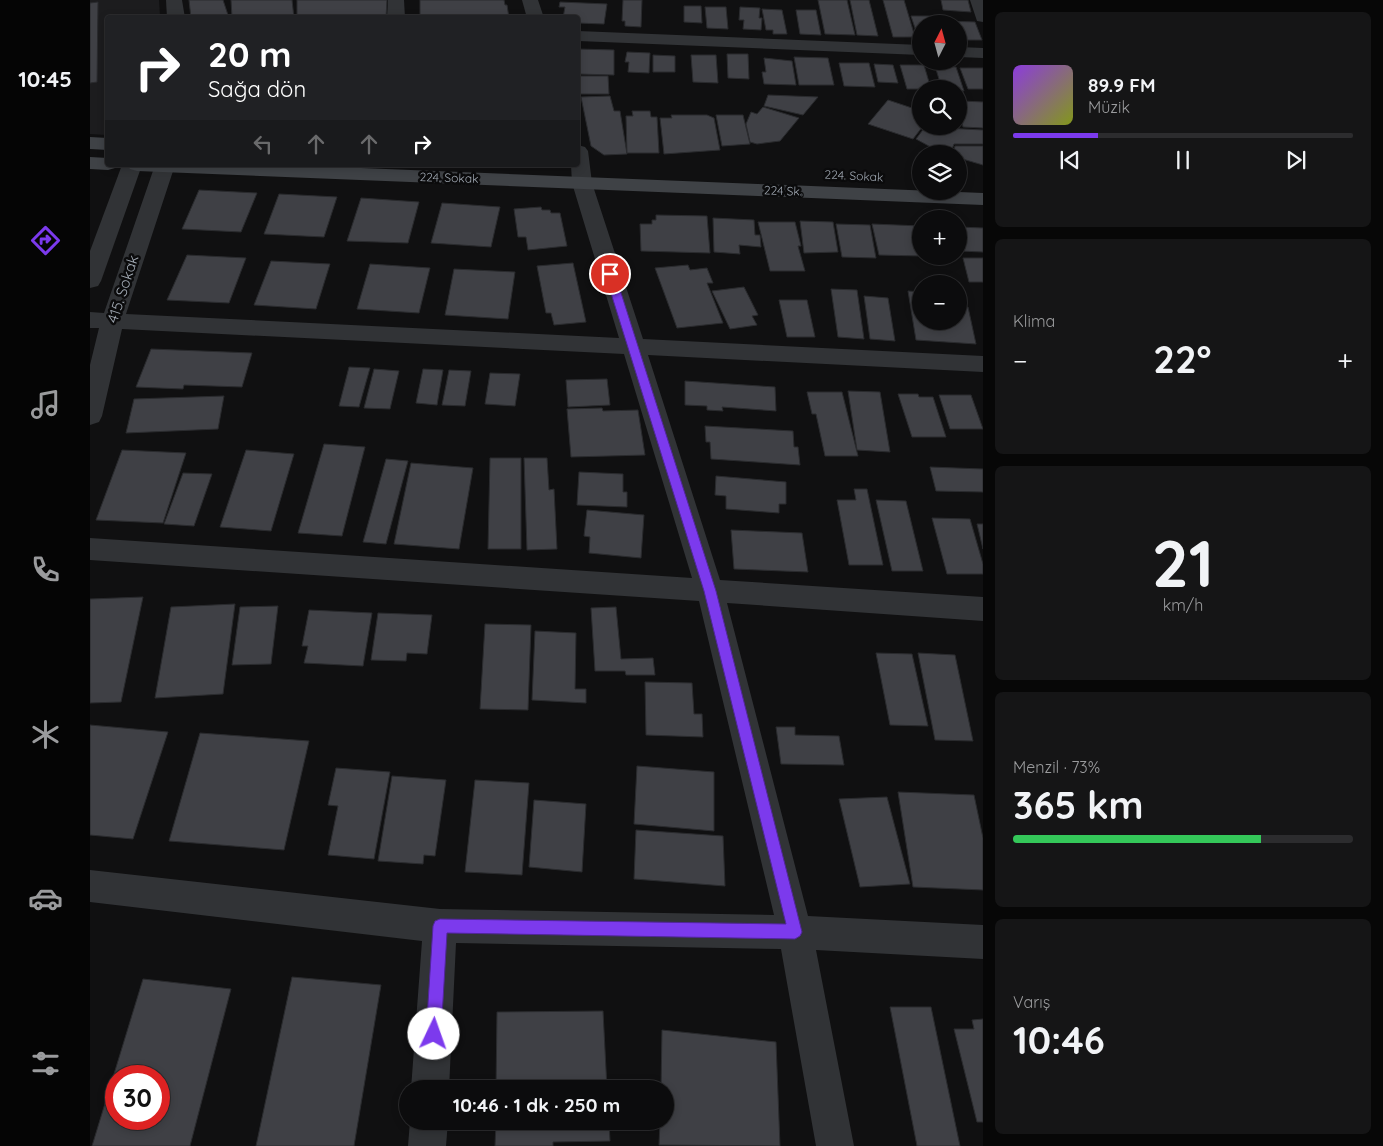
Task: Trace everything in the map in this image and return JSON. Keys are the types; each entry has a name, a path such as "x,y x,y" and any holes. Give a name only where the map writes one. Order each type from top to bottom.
{"street":[{"path":"174,0 176,15"},
{"path":"396,0 396,15"},
{"path":"530,0 535,15"},
{"path":"978,0 983,18"},
{"path":"580,36 912,50"},
{"path":"968,52 983,53"},
{"path":"90,143 105,144"},
{"path":"90,163 105,164"},
{"path":"580,166 632,347 710,591 795,932 835,1146"},
{"name":"224. Sokak","path":"580,166 912,179"},
{"name":"224 Sk.","path":"580,166 983,199"},
{"path":"90,281 131,167"},
{"name":"415. Sokak","path":"90,416 101,321 164,167"},
{"path":"967,180 983,181"},
{"path":"101,321 632,347 981,371"},
{"path":"90,549 983,609"},
{"path":"90,886 440,926 795,932 983,942"},
{"path":"431,1080 440,926"},
{"path":"427,1146 428,1130"}],"shaded area":[{"path":"90,0 159,0 160,15 105,15 105,135 90,134"}],"building":[{"path":"189,0 223,0 228,15 191,15"},
{"path":"231,0 292,0 294,15 232,15"},
{"path":"297,0 387,0 386,15 297,15"},
{"path":"420,0 504,0 509,15 420,15"},
{"path":"623,0 642,0 641,27 625,26 625,21 622,21"},
{"path":"818,0 847,0 855,35 825,34"},
{"path":"850,0 869,0 878,36 857,35"},
{"path":"883,0 904,0 912,27 912,37 893,37"},
{"path":"941,0 968,0 971,12 943,10"},
{"path":"98,2 97,82 90,83 90,3"},
{"path":"560,2 607,4 604,24 580,23 580,15 564,15 565,7 559,7"},
{"path":"684,6 701,6 702,23 684,22"},
{"path":"705,7 726,7 728,29 707,28"},
{"path":"740,7 760,8 759,18 762,18 761,30 743,29 744,20 739,20"},
{"path":"762,9 782,10 787,34 773,34 773,30 766,30"},
{"path":"796,10 816,10 821,35 800,34"},
{"path":"968,22 975,22 982,40 968,40"},
{"path":"580,49 614,50 614,75 580,74"},
{"path":"627,52 650,53 649,73 628,72 629,62 625,62"},
{"path":"727,54 748,54 749,79 728,78"},
{"path":"653,55 675,56 675,72 653,72"},
{"path":"691,55 716,55 718,83 693,82"},
{"path":"794,57 828,58 834,85 799,85"},
{"path":"764,58 792,61 796,85 764,84 762,72 766,72"},
{"path":"839,63 869,63 875,87 844,86"},
{"path":"874,64 893,65 898,83 878,82"},
{"path":"900,65 912,65 912,70 925,70 928,80 912,80 912,89 907,89"},
{"path":"983,68 983,89 968,89 967,80 965,80 961,70"},
{"path":"936,70 957,70 960,80 939,80"},
{"path":"580,76 608,76 609,94 580,94"},
{"path":"768,95 818,97 803,115 764,106"},
{"path":"610,96 614,111 620,111 627,154 604,155 591,146 581,97"},
{"path":"888,100 912,108 912,135 916,135 913,139 868,124"},
{"path":"967,101 983,102 983,128 967,127"},
{"path":"763,107 799,118 780,141 757,144 750,142 746,124 751,112 757,114"},
{"path":"632,111 650,111 651,117 657,117 659,153 627,153 626,116 633,116"},
{"path":"671,115 707,115 714,118 720,150 664,154 660,118 672,118"},
{"path":"716,115 743,115 750,144 722,146"},
{"path":"967,129 983,130 983,144 927,145 916,139 919,135 967,135"},
{"path":"967,146 983,146 983,165 967,160"},
{"path":"199,190 257,193 241,232 182,229"},
{"path":"279,194 337,197 324,237 264,234"},
{"path":"361,198 419,202 408,243 347,241"},
{"path":"442,203 500,207 491,247 431,243"},
{"path":"541,207 542,210 550,210 551,213 560,213 567,246 528,250 526,237 518,237 514,209"},
{"path":"656,215 707,216 710,253 641,251 640,224 652,224 652,220 656,220"},
{"path":"713,218 754,220 755,235 760,235 761,247 739,245 740,254 714,252"},
{"path":"800,221 833,222 838,252 804,253"},
{"path":"758,222 795,222 801,246 798,246 805,271 770,271"},
{"path":"836,224 870,225 876,258 842,257"},
{"path":"872,224 912,226 912,256 879,255"},
{"path":"967,227 983,228 983,252 967,251"},
{"path":"187,255 246,258 229,303 167,300"},
{"path":"967,258 983,258 983,282 969,282 965,265 967,265"},
{"path":"271,261 330,264 316,309 254,305"},
{"path":"573,263 586,322 554,325 551,313 546,313 537,266"},
{"path":"370,264 430,268 419,313 357,309"},
{"path":"688,265 690,270 707,268 713,283 707,283 723,323 677,328 655,268"},
{"path":"454,269 515,272 508,319 445,315"},
{"path":"744,287 758,315 752,316 757,325 730,329 712,291"},
{"path":"831,289 857,290 864,339 838,337"},
{"path":"908,291 912,291 912,316"},
{"path":"864,296 888,298 895,341 870,339"},
{"path":"779,300 807,300 815,337 787,337"},
{"path":"968,307 976,344 916,340 914,330 967,330"},
{"path":"151,349 252,353 242,387 184,385 183,389 136,387"},
{"path":"349,367 370,368 359,407 339,406"},
{"path":"374,369 399,371 390,409 364,408"},
{"path":"423,369 443,370 437,405 416,403"},
{"path":"449,370 471,371 465,406 442,405"},
{"path":"490,373 520,374 515,406 485,404"},
{"path":"607,379 610,405 568,407 566,380"},
{"path":"685,381 775,387 776,411 722,407 723,411 707,410 707,406 685,405"},
{"path":"848,391 880,392 890,452 857,450"},
{"path":"807,392 842,392 858,456 825,456 816,414 812,414"},
{"path":"898,394 918,394 919,397 933,397 946,437 912,437"},
{"path":"939,395 971,395 983,429 950,429"},
{"path":"224,396 218,429 126,433 134,399"},
{"path":"602,408 603,411 638,410 645,455 571,457 567,409"},
{"path":"705,426 793,431 794,447 798,447 800,465 711,459 710,442 706,442"},
{"path":"324,444 365,447 342,536 298,533"},
{"path":"122,450 186,453 163,523 96,520"},
{"path":"246,450 294,454 271,531 220,527"},
{"path":"490,458 521,458 521,549 488,549"},
{"path":"524,458 547,458 549,490 554,489 557,549 527,550"},
{"path":"386,459 408,461 386,544 363,542"},
{"path":"411,463 473,468 459,549 394,544"},
{"path":"930,467 983,469 983,492 936,491"},
{"path":"579,472 623,474 623,492 627,492 627,507 577,505"},
{"path":"183,473 212,474 194,526 164,524"},
{"path":"716,476 786,482 786,504 779,504 779,513 726,509 726,496 715,495"},
{"path":"854,489 867,489 883,565 849,565 837,500 856,500"},
{"path":"876,500 906,501 923,571 892,571"},
{"path":"587,510 644,515 641,558 589,553 590,537 584,536"},
{"path":"932,518 970,519 983,564 983,574 947,574"},
{"path":"977,524 983,524 983,549"},
{"path":"731,530 802,533 808,572 734,569"},
{"path":"143,597 121,702 90,703 90,599"},
{"path":"235,604 223,694 155,698 171,607"},
{"path":"278,606 271,664 232,665 240,607"},
{"path":"616,607 621,659 653,658 655,675 626,675 625,671 595,671 591,608"},
{"path":"309,610 372,613 363,666 304,663 308,646 302,646"},
{"path":"378,613 432,615 427,654 407,653 406,661 371,660"},
{"path":"485,624 531,625 528,710 480,709"},
{"path":"535,631 576,633 575,689 586,689 586,703 532,700"},
{"path":"876,653 912,654 928,726 890,725"},
{"path":"918,653 955,655 973,741 935,740"},
{"path":"645,682 692,683 694,714 702,714 703,737 646,735"},
{"path":"90,725 168,732 133,839 90,835"},
{"path":"776,727 795,727 795,735 839,736 844,765 781,764"},
{"path":"200,733 309,741 284,850 169,841"},
{"path":"637,766 714,772 714,831 634,824"},
{"path":"336,768 390,772 374,859 328,855 338,806 328,805"},
{"path":"392,776 446,780 435,856 424,855 423,864 378,861"},
{"path":"475,780 529,783 522,875 465,872"},
{"path":"898,792 974,795 983,838 983,890 913,887"},
{"path":"887,797 910,884 860,887 839,799"},
{"path":"534,800 586,804 582,872 529,867"},
{"path":"636,830 723,836 725,886 634,879"},
{"path":"292,977 381,985 354,1146 256,1146"},
{"path":"143,979 231,989 190,1146 92,1146 105,1103 105,1130 170,1130 170,1065 117,1065"},
{"path":"890,1007 931,1007 960,1146 917,1146"},
{"path":"603,1011 607,1080 496,1080 497,1012"},
{"path":"983,1019 983,1122 977,1122 954,1029 974,1029 972,1020"},
{"path":"662,1030 776,1042 780,1146 659,1145 660,1130 674,1130 674,1080 661,1080"},
{"path":"496,1130 609,1130 610,1141 553,1142 553,1146 495,1146"}],"route":[{"path":"434,1034 440,926 795,932 710,591 610,274"}]}
